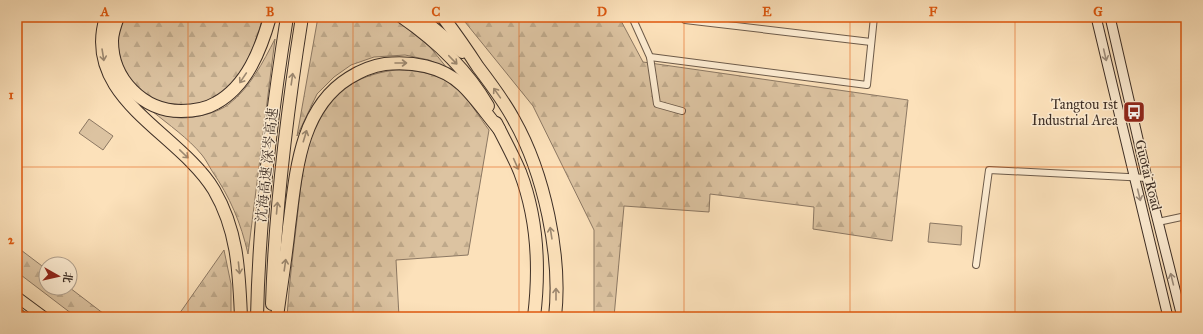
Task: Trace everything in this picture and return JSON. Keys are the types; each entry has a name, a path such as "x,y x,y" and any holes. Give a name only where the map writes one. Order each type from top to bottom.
{"highway":[{"path":"106,17 102,36 102,52 105,66 111,80 130,105 177,147 197,168 214,190 221,205 233,236 237,256 241,317"},
{"path":"118,17 114,27 112,40 114,57 119,73 127,86 137,96 162,109 188,111 203,109 216,103 232,91 239,83 258,53 270,17"},
{"name":"沈海高速 深岑高速","path":"257,317 263,198 272,117 287,17"},
{"name":"沈海高速 深岑高速","path":"272,317 275,233 282,156 302,17"},
{"path":"402,17 421,31 459,66 475,84 520,172 534,226 538,273 534,317"},
{"path":"420,17 450,40 478,66"},
{"path":"443,17 501,98 514,120 538,177 552,234 556,289 555,317"},
{"path":"277,317 300,155 306,133 313,117 321,103 333,90 357,73 370,68 396,63 424,65 451,76 462,85 499,129"}],"main road":[{"path":"17,297 44,317"},
{"path":"17,313 22,317"}],"street":[{"path":"632,17 650,57 657,104 682,110"},
{"path":"685,17 685,20 871,42"},
{"path":"650,57 867,85 874,17"},
{"name":"Guotai Road","path":"1096,17 1168,317"},
{"name":"Guotai Road","path":"1110,17 1147,178 1182,317"},
{"path":"976,265 988,170 1147,178"},
{"path":"1158,222 1186,216"}],"green space":[{"path":"124,17 263,17 256,40 246,63 232,83 209,100 189,105 181,105 168,104 156,100 136,86 129,77 119,54 119,32"},
{"path":"318,17 393,17 430,47 447,68 429,60 405,55 374,57 351,65 334,77 317,94 297,136"},
{"path":"461,17 619,17 643,62 908,100 892,241 813,229 814,207 710,194 709,212 624,206 614,317 594,317 594,230 533,106"},
{"path":"275,39 248,254 234,211 205,159 185,137 152,111 174,117 187,118 200,116 219,110 237,98 250,82"},
{"path":"396,70 420,72 436,76 450,83 465,97 489,130 468,255 396,260 399,317 287,317 302,176 308,147 313,133 326,107 340,92 366,77"},
{"path":"89,119 113,136 103,150 79,133"},
{"path":"930,223 962,226 961,245 928,242"},
{"path":"17,247 38,263 38,288 17,272"},
{"path":"224,250 231,284 231,317 177,317"},
{"path":"78,294 108,317 76,317 48,296 78,296"}],"place":[{"name":"Tangtou 1st Industrial Area","path":"1134,112"}]}
